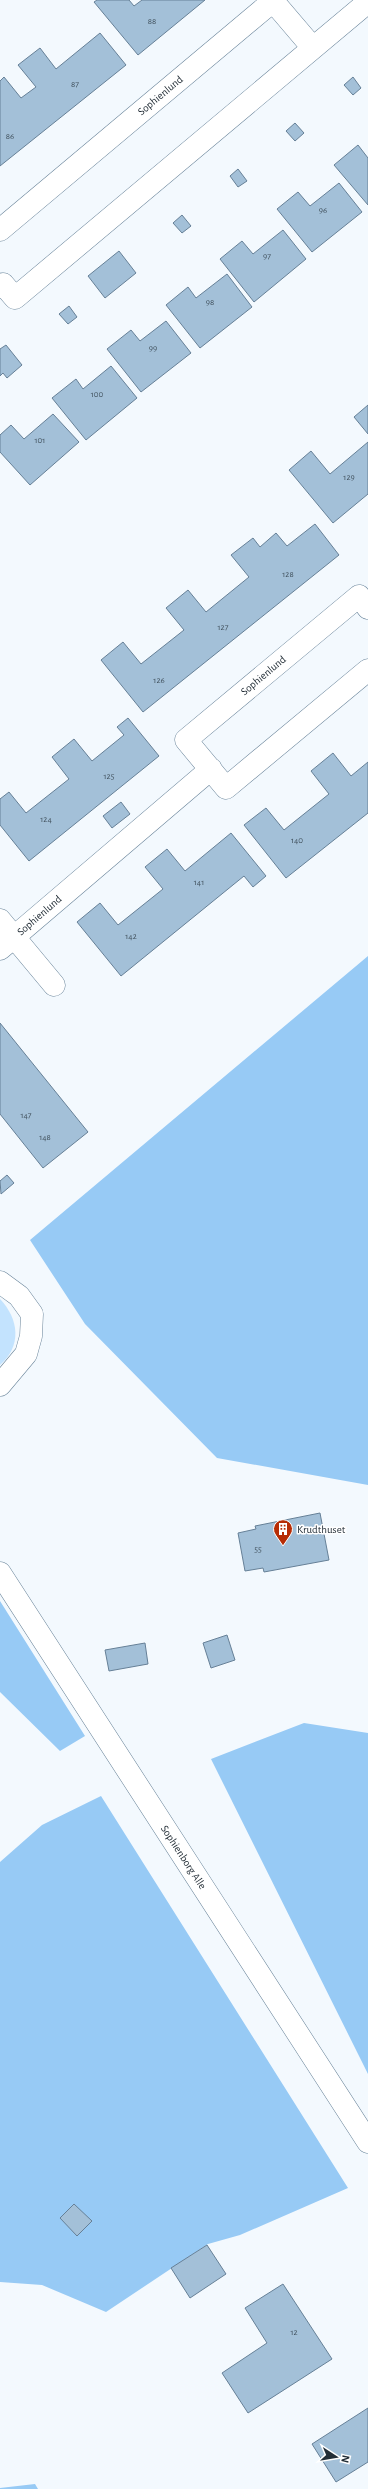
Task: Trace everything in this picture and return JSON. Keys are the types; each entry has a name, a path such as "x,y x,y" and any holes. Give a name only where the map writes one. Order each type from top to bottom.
{"street":[{"name":"Sophienlund","path":"0,230 274,1 313,48"},
{"path":"1,283 15,298 368,2"},
{"name":"Sophienlund","path":"368,608 358,596 186,740 226,788 368,670"},
{"name":"Sophienlund","path":"7,943 210,769"},
{"name":"Sophienlund","path":"0,920 7,943 54,985"},
{"path":"0,1282 19,1296 32,1314 31,1336 26,1354 0,1385"},
{"name":"Sophienborg Alle","path":"0,1573 368,2142"}],"shaded area":[{"path":"368,956 368,1485 217,1458 85,1324 30,1240"},
{"path":"0,1299 11,1315 14,1324 15,1341 7,1358 0,1365"},
{"path":"0,1601 85,1736 60,1751 0,1692"},
{"path":"304,1723 368,1733 368,2074 211,1759"},
{"path":"101,1796 348,2188 240,2235 208,2244 106,2312 42,2285 0,2282 0,1862 42,1825"},
{"path":"35,2484 38,2489 0,2489 0,2488"}],"building":[{"path":"97,0 129,0 134,6 142,0 205,0 138,55 94,2"},
{"path":"100,33 126,65 0,166 0,81 4,77 21,98 36,87 18,65 40,48 56,69"},
{"path":"353,77 361,88 353,95 344,85"},
{"path":"295,123 304,133 295,141 286,131"},
{"path":"358,145 368,158 368,205 334,165"},
{"path":"238,169 247,181 238,187 230,176"},
{"path":"339,183 362,212 312,252 277,209 298,192 310,206"},
{"path":"182,215 191,226 182,233 173,223"},
{"path":"283,230 306,259 254,302 220,259 242,241 253,254"},
{"path":"119,251 136,273 105,298 88,276"},
{"path":"227,274 252,307 200,348 166,305 188,287 196,298"},
{"path":"69,306 77,317 68,324 59,314"},
{"path":"166,321 191,353 141,392 107,349 131,330 140,341"},
{"path":"6,345 22,365 7,378 3,373 0,376 0,349"},
{"path":"111,366 137,398 86,440 52,398 76,379 83,389"},
{"path":"368,405 368,434 354,417"},
{"path":"53,414 79,442 30,485 0,452 0,435 11,425 24,439"},
{"path":"368,442 368,494 333,523 289,470 311,451 330,474"},
{"path":"315,524 339,555 143,712 101,660 123,642 141,664 184,630 166,608 188,590 206,612 249,577 231,555 253,538 260,547 276,533 287,546"},
{"path":"128,718 159,756 29,861 0,825 0,799 9,792 26,813 69,779 52,757 74,739 92,761 124,735 117,727"},
{"path":"333,753 351,776 368,762 368,813 286,878 244,825 266,808 284,830 329,794 311,771"},
{"path":"121,802 130,814 112,828 103,816"},
{"path":"231,833 266,876 253,887 244,876 121,976 77,922 100,903 118,925 163,889 145,867 167,849 185,871"},
{"path":"0,1023 88,1132 43,1168 0,1114"},
{"path":"7,1175 14,1183 1,1194 0,1181"},
{"name":"Krudthuset","path":"320,1513 329,1560 264,1572 263,1568 245,1571 238,1533 256,1529 255,1526"},
{"path":"227,1635 235,1660 211,1668 203,1643"},
{"path":"145,1643 148,1664 109,1671 105,1650"},
{"path":"74,2204 92,2221 77,2236 60,2218"},
{"path":"207,2245 226,2274 190,2298 171,2268"},
{"path":"283,2284 332,2359 248,2413 222,2373 267,2343 245,2308"},
{"path":"368,2408 368,2462 336,2482 312,2444"}],"place":[{"name":"Krudthuset","path":"283,1546"}]}
